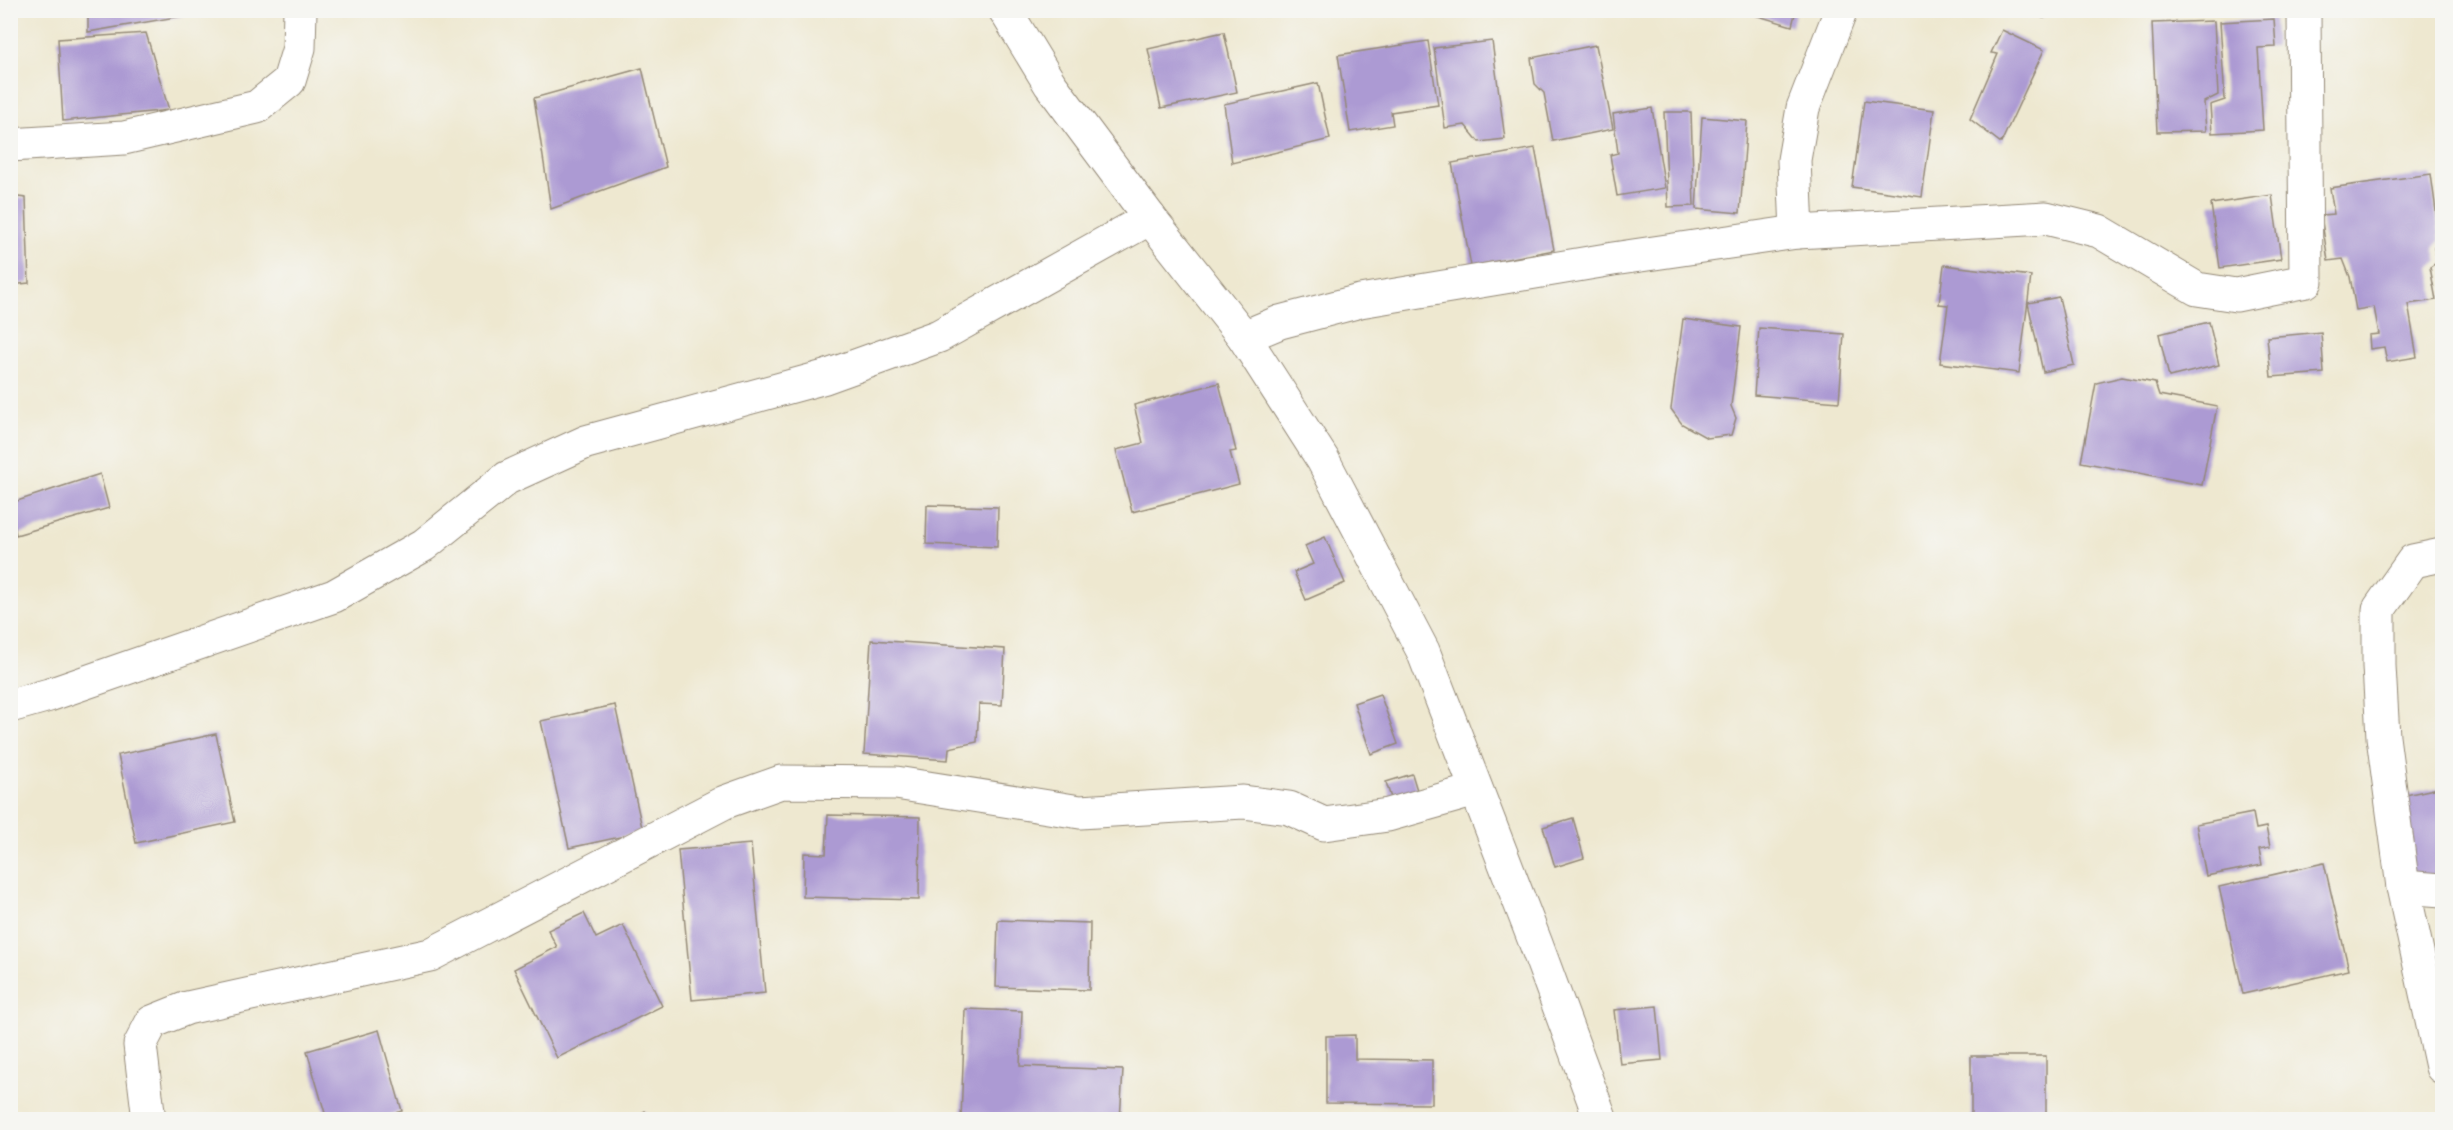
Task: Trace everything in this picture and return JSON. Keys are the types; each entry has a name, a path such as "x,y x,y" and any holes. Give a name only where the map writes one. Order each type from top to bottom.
{"street":[{"path":"10,145 124,138 257,107 289,81 299,48 300,10"},
{"path":"1005,10 1050,84 1150,218 1244,337 1323,460 1423,651 1600,1119"},
{"path":"1797,232 1794,160 1803,108 1840,10"},
{"path":"1244,337 1280,322 1360,301 1613,259 1797,232 2046,218 2099,231 2197,288 2236,296 2306,281 2304,10"},
{"path":"10,706 49,695 334,597 424,545 507,478 586,441 825,377 939,336 1150,218"},
{"path":"2442,555 2414,561 2379,609 2383,737 2403,887 2442,1067"},
{"path":"149,1119 140,1045 152,1022 187,1008 430,955 725,802 781,782 896,783 1080,812 1243,802 1289,808 1324,824 1388,815 1476,790"},
{"path":"2403,887 2442,890"}],"building":[{"path":"88,10 181,10 182,16 88,32"},
{"path":"1738,10 1796,10 1792,26"},
{"path":"2010,10 2045,10 2044,18"},
{"path":"2274,19 2276,47 2258,48 2263,130 2212,133 2210,105 2225,100 2220,22"},
{"path":"2214,21 2218,95 2204,102 2206,131 2157,132 2152,23"},
{"path":"2002,30 2044,50 2001,143 1970,119 1998,54 1991,53"},
{"path":"1224,32 1237,92 1161,108 1148,49"},
{"path":"146,33 169,110 63,121 58,39"},
{"path":"1428,41 1438,105 1391,112 1393,125 1350,132 1338,55"},
{"path":"1492,41 1505,139 1479,142 1465,125 1445,128 1434,48"},
{"path":"1596,45 1613,129 1553,141 1544,93 1535,84 1531,58"},
{"path":"642,68 666,167 551,209 534,98"},
{"path":"1318,83 1330,139 1232,163 1224,104"},
{"path":"1864,101 1934,110 1922,197 1852,187"},
{"path":"1652,108 1665,188 1617,196 1610,155 1618,153 1613,114"},
{"path":"1664,112 1691,112 1694,206 1668,207"},
{"path":"1702,117 1747,121 1740,213 1696,209"},
{"path":"1535,148 1554,250 1471,266 1452,163"},
{"path":"2431,174 2440,241 2434,248 2438,262 2430,267 2436,300 2408,304 2417,357 2387,362 2384,347 2370,349 2369,335 2379,334 2374,307 2356,310 2350,277 2343,259 2328,261 2321,215 2334,214 2330,188"},
{"path":"2272,195 2281,259 2220,268 2211,204"},
{"path":"10,196 26,198 29,283 10,285"},
{"path":"1944,265 2031,276 2019,373 1940,363 1948,305 1939,304"},
{"path":"2059,297 2074,365 2043,372 2028,303"},
{"path":"1683,319 1741,327 1731,406 1736,418 1731,435 1707,438 1682,424 1671,409"},
{"path":"2209,322 2219,365 2169,377 2159,334"},
{"path":"1759,328 1844,334 1839,402 1754,395"},
{"path":"2321,332 2324,373 2271,377 2267,337"},
{"path":"2122,377 2155,383 2159,395 2217,406 2202,485 2081,462 2096,383"},
{"path":"1219,383 1236,451 1230,452 1239,484 1132,512 1116,450 1143,443 1134,405"},
{"path":"100,474 109,508 16,535 11,503"},
{"path":"927,505 998,507 997,547 926,544"},
{"path":"1325,537 1345,583 1306,600 1294,572 1313,564 1305,546"},
{"path":"871,640 1005,649 1002,705 979,704 977,742 949,748 948,760 864,754"},
{"path":"1380,694 1398,744 1371,754 1354,703"},
{"path":"615,705 643,832 569,848 541,721"},
{"path":"216,734 235,822 136,843 118,755"},
{"path":"1412,774 1420,800 1394,808 1386,782"},
{"path":"2439,788 2442,806 2442,881 2415,886 2396,797"},
{"path":"2253,813 2256,829 2266,827 2270,847 2259,849 2262,865 2206,876 2196,824"},
{"path":"828,815 920,817 919,900 803,897 804,853 826,854"},
{"path":"1573,818 1584,858 1555,867 1543,827"},
{"path":"751,844 765,993 692,1000 678,850"},
{"path":"2324,863 2349,970 2243,994 2219,887"},
{"path":"584,913 596,938 623,925 662,1006 557,1058 514,969 557,947 548,930"},
{"path":"998,920 1090,923 1089,990 996,987"},
{"path":"1657,1006 1662,1060 1620,1064 1614,1010"},
{"path":"965,1009 1022,1011 1020,1066 1123,1070 1120,1120 961,1120"},
{"path":"379,1030 402,1111 372,1120 327,1120 307,1051"},
{"path":"1355,1035 1355,1059 1432,1060 1432,1104 1326,1103 1326,1036"},
{"path":"1971,1056 2046,1056 2046,1120 1971,1120"},
{"path":"645,1111 649,1120 630,1120"}]}
